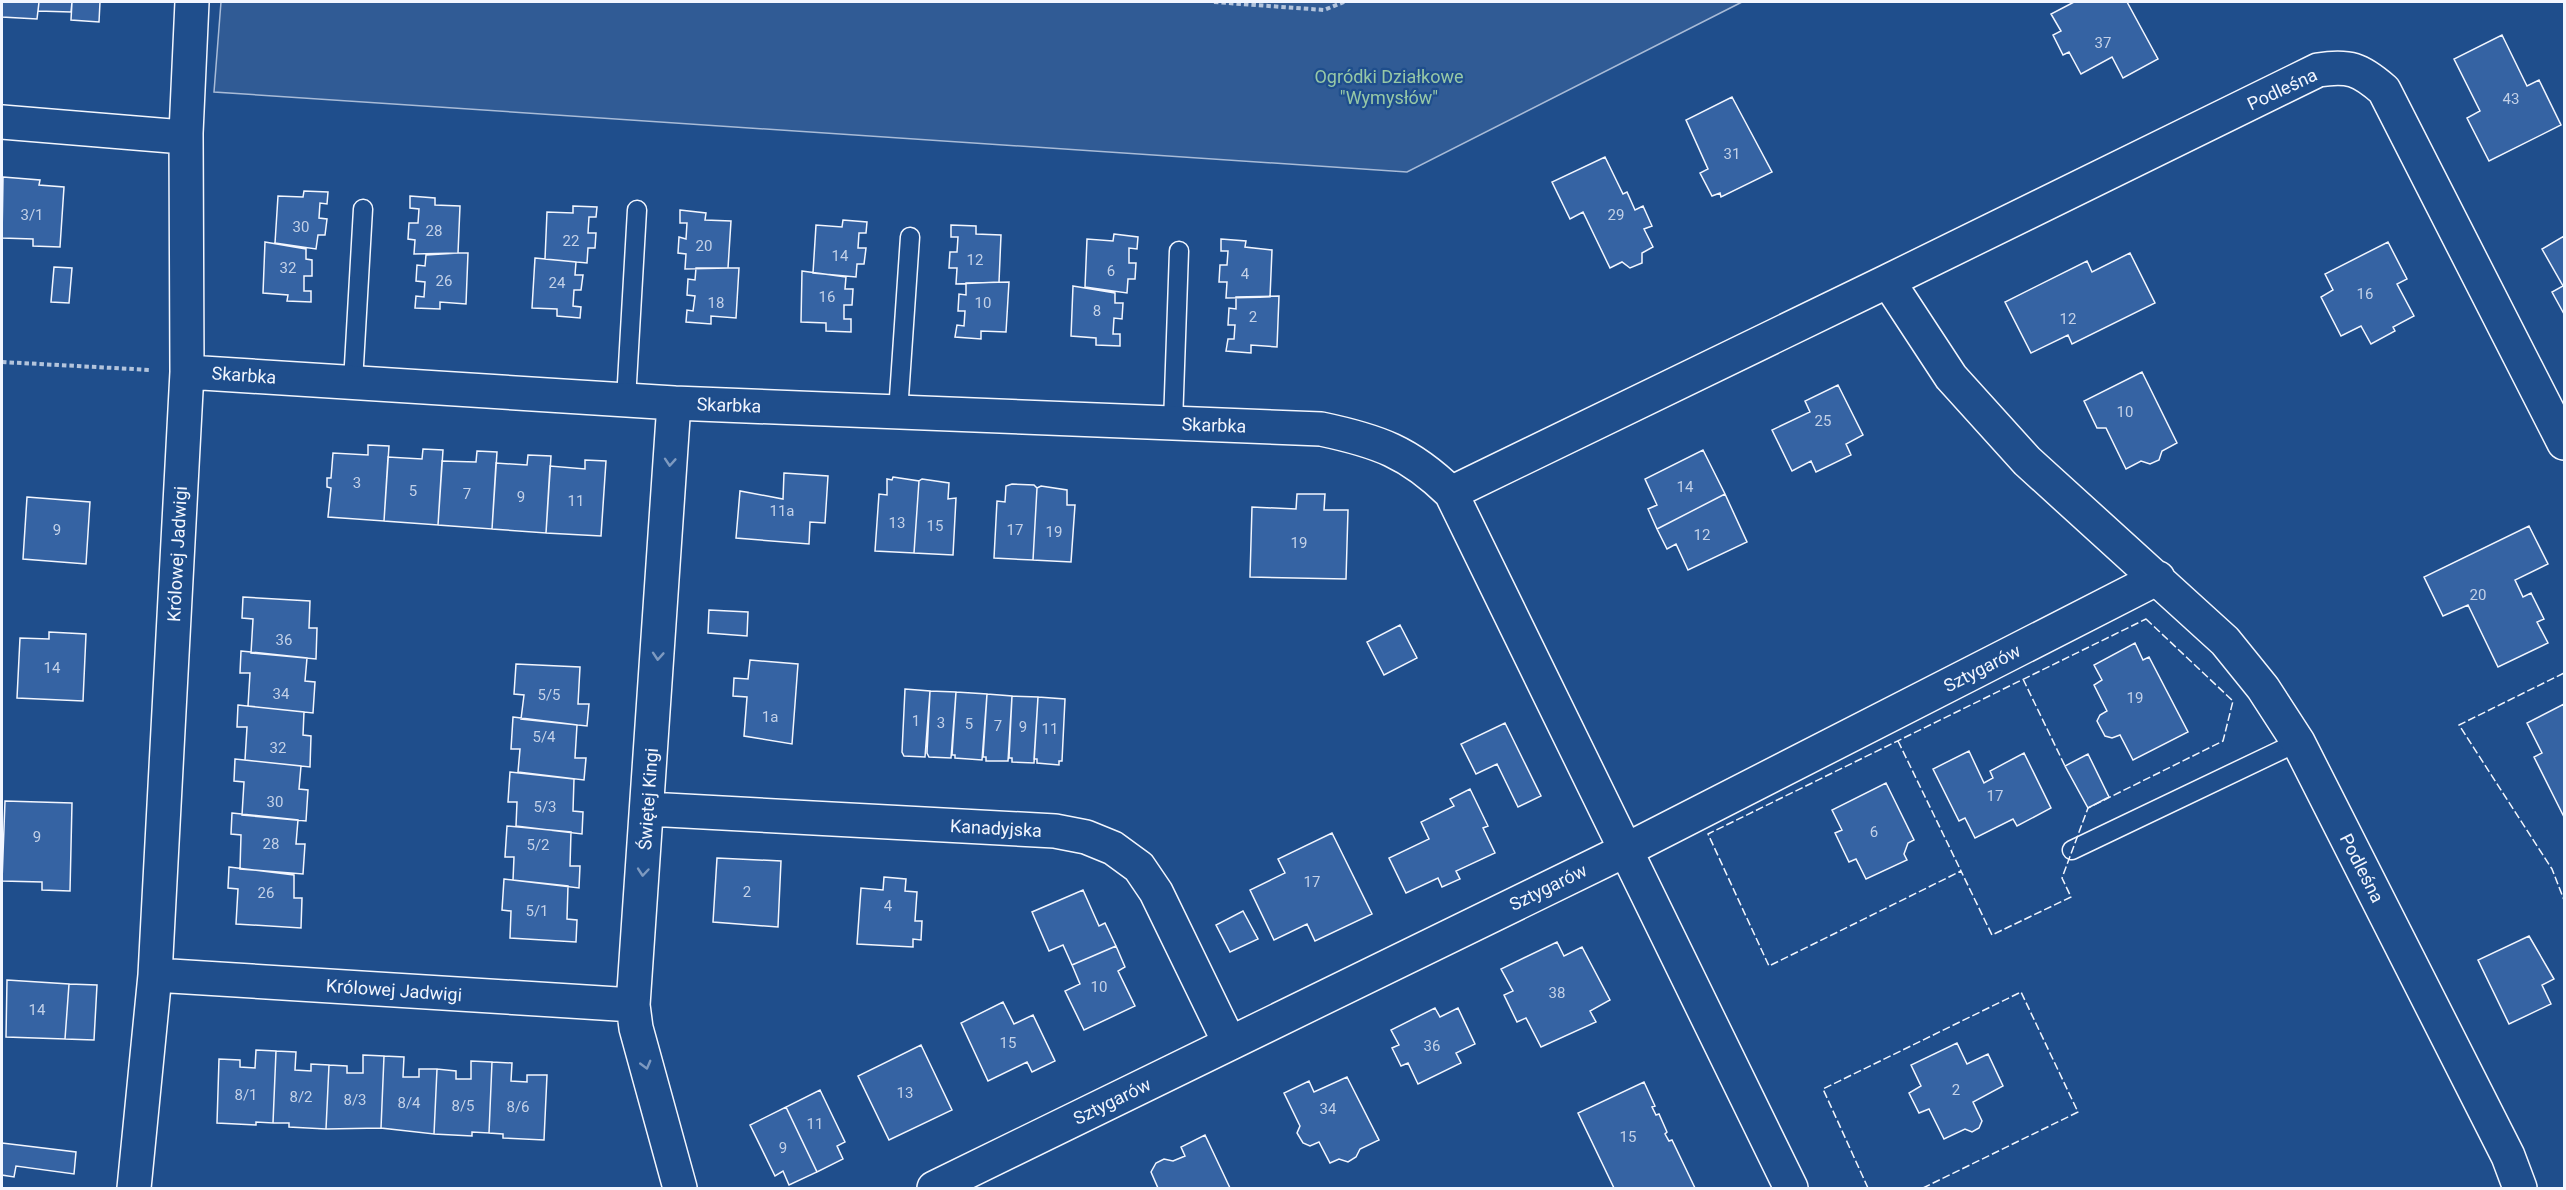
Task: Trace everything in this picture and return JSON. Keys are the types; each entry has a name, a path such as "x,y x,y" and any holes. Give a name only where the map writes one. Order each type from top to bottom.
{"street":[{"name":"Królowej Jadwigi","path":"134,1188 155,975 187,372 186,133 192,2"},
{"name":"Podleśna","path":"1451,493 2318,70 2343,66 2366,74 2384,90 2565,443"},
{"path":"2,122 171,136 186,133"},
{"name":"Podleśna","path":"1888,281 1951,376 2026,461 2225,641 2263,688 2298,742 2508,1156 2520,1188"},
{"name":"Skarbka","path":"187,372 674,403 1321,429 1370,439 1418,464 1451,493"},
{"name":"Świętej Kingi","path":"674,403 633,1005 636,1028 680,1188"},
{"path":"1451,493 1791,1188"},
{"name":"Sztygarów","path":"934,1188 1626,850 2158,578"},
{"name":"Kanadyjska","path":"648,809 1055,831 1086,837 1113,848 1139,867 1156,892 1229,1042"},
{"name":"Królowej Jadwigi","path":"155,975 633,1005"}],"lane":[{"path":"353,382 363,209"},
{"path":"626,400 637,210"},
{"path":"898,412 910,237"},
{"path":"1173,423 1179,250"},
{"path":"2072,850 2298,742"}],"path":[{"path":"1214,2 1324,10 1344,2"},
{"path":"2,362 187,372"}],"shaded area":[{"name":"Ogródki Działkowe \"Wymysłów\"","path":"221,2 1742,2 1407,172 214,92"}],"building":[{"path":"2,2 39,2 37,19 2,17"},
{"path":"39,2 72,2 71,12 38,11"},
{"path":"72,2 100,2 99,22 71,20"},
{"path":"2074,2 2127,2 2158,59 2123,78 2112,57 2081,74 2069,52 2063,55 2053,35 2061,31 2051,14"},
{"path":"2502,35 2527,86 2539,80 2561,125 2489,161 2467,118 2480,111 2454,59"},
{"path":"1732,97 1772,172 1721,197 1720,193 1712,196 1700,173 1708,169 1686,120"},
{"path":"1605,157 1623,194 1627,192 1635,210 1643,206 1652,226 1644,229 1653,247 1642,253 1642,263 1630,268 1622,262 1610,268 1583,212 1570,219 1552,182"},
{"path":"3,177 40,180 39,185 64,187 60,247 33,246 33,239 2,238"},
{"path":"304,191 328,192 327,204 320,203 319,218 327,219 325,235 318,235 316,249 275,243 278,196 303,197"},
{"path":"410,196 435,198 435,205 460,206 458,253 414,254 415,240 408,239 409,223 418,223 419,209 410,208"},
{"path":"573,206 597,207 596,217 589,217 588,233 596,233 595,248 588,248 587,263 545,259 547,212 573,213"},
{"path":"680,210 706,213 705,220 731,221 728,268 685,269 686,254 678,253 679,237 686,239 687,223 680,223"},
{"path":"843,220 867,222 866,233 859,233 858,248 866,248 864,264 857,264 856,277 813,273 816,225 842,227"},
{"path":"951,225 976,226 976,234 1001,235 999,282 956,284 957,268 949,268 950,252 957,252 958,237 951,237"},
{"path":"1114,234 1138,237 1137,249 1129,248 1129,263 1136,263 1135,279 1128,279 1127,293 1085,287 1087,239 1113,241"},
{"path":"2564,236 2564,314 2552,292 2563,286 2542,249"},
{"path":"1221,239 1246,241 1245,247 1272,250 1270,297 1226,298 1227,282 1219,282 1220,265 1227,265 1228,251 1221,251"},
{"path":"265,242 306,249 306,259 312,260 312,276 304,276 304,291 311,291 311,302 287,301 288,295 263,293"},
{"path":"2388,242 2407,279 2397,284 2414,316 2393,327 2395,331 2371,344 2361,326 2341,336 2321,297 2333,290 2325,274"},
{"path":"468,253 466,304 440,302 440,309 415,308 416,296 424,297 425,282 416,281 417,265 425,266 426,255"},
{"path":"2130,253 2155,303 2072,344 2068,335 2031,353 2005,302 2087,261 2092,272"},
{"path":"535,258 576,262 575,275 583,275 581,290 574,290 573,306 581,307 580,318 557,316 557,309 532,308"},
{"path":"54,267 72,268 69,303 51,302"},
{"path":"696,268 739,268 736,318 711,316 711,324 686,322 687,310 693,311 695,296 687,295 688,279 695,280"},
{"path":"802,271 846,277 845,289 853,289 852,305 844,305 844,319 851,319 851,332 826,331 826,323 801,322"},
{"path":"1009,282 1006,332 981,331 981,339 955,337 957,325 964,326 965,311 958,311 959,294 966,295 966,283"},
{"path":"1073,286 1115,293 1115,303 1123,303 1122,319 1114,318 1113,334 1120,334 1120,346 1096,345 1096,338 1071,336"},
{"path":"1279,296 1277,347 1251,345 1251,353 1226,351 1228,339 1234,339 1235,325 1228,325 1229,308 1236,309 1236,297"},
{"path":"2142,372 2177,443 2162,451 2159,460 2150,464 2141,461 2126,469 2106,428 2097,428 2084,401"},
{"path":"1838,385 1863,435 1846,444 1851,455 1816,472 1811,461 1792,471 1772,430 1810,412 1805,401"},
{"path":"368,445 389,446 384,521 328,517 331,488 327,487 327,478 331,478 333,453 368,455"},
{"path":"423,449 443,450 438,525 384,521 388,457 422,459"},
{"path":"1703,450 1725,494 1657,529 1648,509 1657,505 1645,479"},
{"path":"477,451 497,452 492,529 438,525 442,461 476,462"},
{"path":"528,455 551,456 546,533 492,529 496,463 527,465"},
{"path":"585,460 606,461 601,536 546,533 550,466 585,469"},
{"path":"784,473 828,476 825,523 810,522 809,544 736,538 740,491 783,499"},
{"path":"893,477 919,481 914,553 875,551 879,494 887,495 887,479 892,480"},
{"path":"922,479 949,483 948,499 956,498 953,555 914,553 919,481"},
{"path":"1034,485 1037,488 1033,560 994,558 997,501 1005,502 1006,486"},
{"path":"1041,486 1067,490 1067,505 1075,505 1071,562 1033,560 1037,488"},
{"path":"1297,494 1325,494 1324,510 1348,510 1346,579 1250,577 1252,507 1296,509"},
{"path":"1725,494 1747,542 1688,570 1676,544 1667,549 1657,529"},
{"path":"27,497 90,502 86,564 23,559"},
{"path":"2529,526 2548,564 2515,580 2523,597 2531,593 2544,619 2537,622 2548,643 2498,667 2468,605 2443,616 2424,577"},
{"path":"243,597 310,601 309,628 317,628 316,659 251,653 253,619 242,618"},
{"path":"709,610 748,612 747,636 708,633"},
{"path":"1400,625 1417,658 1384,675 1367,642"},
{"path":"49,632 86,634 83,701 17,698 20,638 49,639"},
{"path":"2135,643 2143,660 2149,657 2188,732 2133,760 2120,735 2112,738 2105,736 2097,721 2100,715 2107,711 2094,685 2102,680 2094,665"},
{"path":"241,651 307,658 305,681 315,682 313,713 248,706 250,673 240,673"},
{"path":"750,660 798,664 792,744 744,736 747,697 733,696 734,678 748,679"},
{"path":"516,664 580,667 578,704 589,704 587,726 521,719 524,695 514,694"},
{"path":"905,689 930,691 925,757 904,756 902,752"},
{"path":"930,691 956,692 951,758 929,757 927,753"},
{"path":"956,692 987,694 982,760 955,758 955,755 952,755"},
{"path":"987,694 1012,696 1008,761 986,761 986,757 983,757"},
{"path":"1012,696 1038,697 1034,763 1012,762 1012,758 1009,758"},
{"path":"1038,697 1065,699 1062,761 1059,761 1059,765 1037,763 1037,759 1034,759"},
{"path":"2564,704 2564,817 2534,757 2542,753 2527,723"},
{"path":"238,705 304,712 303,735 311,736 310,767 245,760 247,727 237,727"},
{"path":"513,717 577,725 575,758 586,758 584,780 518,772 520,749 511,749"},
{"path":"1505,723 1541,796 1518,807 1497,764 1476,774 1461,744"},
{"path":"1969,751 1984,783 1993,778 1990,771 2024,753 2051,808 2017,826 2013,819 1975,838 1965,818 1959,821 1933,769"},
{"path":"2088,754 2109,797 2088,808 2065,766"},
{"path":"235,759 301,766 299,789 308,790 306,821 242,815 244,782 234,781"},
{"path":"510,772 574,779 573,811 583,812 582,834 516,826 517,802 508,802"},
{"path":"1886,783 1914,840 1908,843 1904,854 1907,860 1866,879 1856,859 1849,862 1835,833 1842,830 1832,810"},
{"path":"1470,789 1488,826 1483,828 1495,853 1456,871 1460,879 1442,887 1438,878 1406,893 1389,858 1429,839 1421,822 1454,806 1450,799"},
{"path":"5,801 72,803 70,891 42,890 42,882 2,881"},
{"path":"232,813 298,820 296,844 305,844 303,874 240,869 241,835 231,834"},
{"path":"507,826 571,832 570,866 580,866 579,888 513,880 514,857 505,857"},
{"path":"1332,833 1372,914 1315,941 1307,924 1274,940 1250,890 1285,873 1278,859"},
{"path":"717,858 781,861 778,927 713,922"},
{"path":"229,867 294,875 294,898 302,898 301,928 236,924 238,889 228,888"},
{"path":"884,877 906,879 905,891 917,892 915,921 922,921 921,940 913,939 913,947 857,944 861,888 883,890"},
{"path":"504,879 568,886 567,919 577,920 576,942 510,938 511,911 502,910"},
{"path":"1083,890 1099,926 1105,923 1116,946 1072,965 1063,945 1049,951 1032,912"},
{"path":"1243,911 1258,939 1230,952 1216,925"},
{"path":"2529,936 2554,979 2542,985 2551,1004 2509,1024 2478,960"},
{"path":"1557,942 1564,956 1582,947 1610,1000 1590,1011 1596,1022 1541,1047 1526,1018 1517,1022 1504,995 1513,991 1501,969"},
{"path":"1116,946 1125,967 1118,971 1135,1006 1084,1030 1065,991 1080,984 1072,965"},
{"path":"7,980 69,984 65,1039 6,1037"},
{"path":"69,984 97,985 94,1040 65,1039"},
{"path":"1003,1002 1014,1024 1033,1015 1055,1061 1032,1072 1027,1062 988,1081 961,1023"},
{"path":"1435,1008 1440,1017 1458,1008 1475,1044 1456,1053 1461,1063 1418,1084 1408,1063 1401,1066 1392,1048 1399,1045 1391,1030"},
{"path":"1957,1043 1967,1064 1988,1054 2003,1086 1973,1102 1982,1121 1979,1128 1972,1132 1965,1129 1944,1139 1929,1109 1919,1113 1909,1093 1921,1086 1911,1065"},
{"path":"921,1045 952,1110 889,1140 858,1076"},
{"path":"256,1050 276,1051 273,1123 256,1122 256,1125 217,1123 219,1059 240,1060 240,1067 255,1068"},
{"path":"276,1051 296,1052 295,1070 311,1071 311,1064 329,1065 326,1129 289,1127 289,1123 273,1123"},
{"path":"363,1055 384,1056 381,1128 326,1129 329,1065 347,1066 347,1073 363,1073"},
{"path":"384,1056 404,1057 403,1077 419,1077 419,1069 437,1069 434,1134 381,1128"},
{"path":"471,1061 492,1062 489,1133 472,1132 472,1136 434,1134 437,1069 456,1071 456,1079 471,1079"},
{"path":"492,1062 512,1063 511,1081 527,1082 527,1075 547,1075 544,1140 503,1138 503,1134 489,1133"},
{"path":"1347,1077 1379,1140 1360,1149 1356,1157 1348,1162 1339,1159 1330,1163 1319,1142 1310,1146 1303,1143 1297,1133 1300,1126 1284,1093 1309,1081 1314,1092"},
{"path":"1644,1082 1655,1106 1652,1107 1656,1115 1659,1114 1667,1132 1665,1134 1669,1141 1672,1140 1695,1188 1614,1188 1578,1113"},
{"path":"820,1090 845,1142 837,1146 843,1159 817,1172 786,1107"},
{"path":"786,1107 817,1172 789,1185 783,1171 775,1176 750,1125"},
{"path":"1205,1135 1230,1188 1158,1188 1151,1172 1156,1163 1164,1159 1173,1161 1185,1156 1181,1147"},
{"path":"2,1143 76,1152 74,1174 16,1166 14,1177 2,1175"}],"fence":[{"path":"2146,619 2233,701 2223,741 2088,808 2062,878 2071,897 1992,935 1961,871 1769,966 1708,834 2146,619"},
{"path":"2564,673 2459,725 2552,869 2564,900"},
{"path":"2023,679 2065,766"},
{"path":"1898,741 1961,871"},
{"path":"1868,1188 1823,1089 2021,992 2078,1112 1923,1188"}]}
